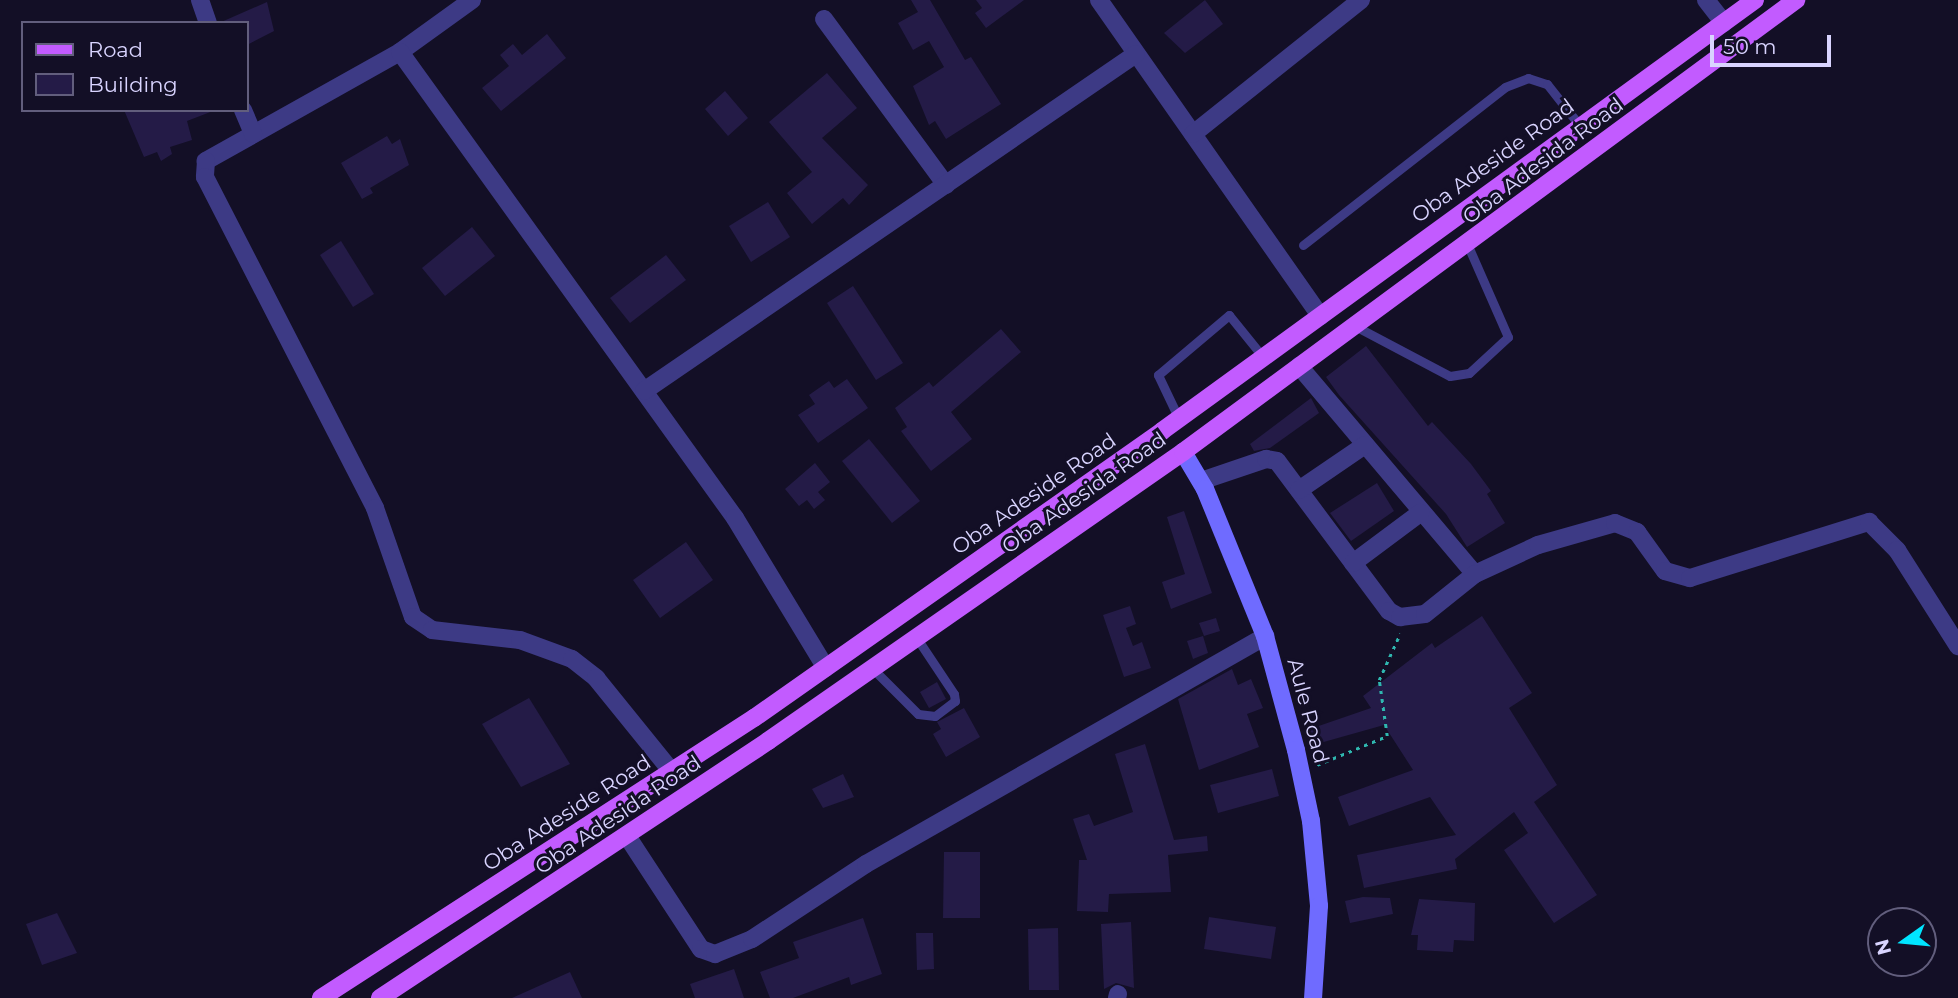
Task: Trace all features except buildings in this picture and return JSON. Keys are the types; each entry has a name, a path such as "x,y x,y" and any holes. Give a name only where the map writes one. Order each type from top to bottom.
{"main road":[{"name":"Oba Adeside Road","path":"321,998 672,772 826,668 1179,419 1755,0"},
{"name":"Oba Adesida Road","path":"380,998 627,836 1183,452 1468,246 1796,0"},
{"path":"1674,57 1690,78"},
{"path":"526,867 544,892"}],"street":[{"path":"200,0 207,21"},
{"path":"472,0 400,52 206,161 205,177 375,508 413,617 432,630 520,640 572,659 596,678 672,772"},
{"path":"1099,0 1320,316"},
{"path":"1706,0 1724,23"},
{"path":"1193,134 1351,3"},
{"path":"824,19 946,184"},
{"path":"400,52 743,529 826,668"},
{"path":"644,391 1136,54"},
{"path":"244,112 253,134"},
{"path":"1299,366 1420,513 1475,575"},
{"path":"1299,490 1365,445"},
{"name":"Aule Road","path":"1183,452 1201,481 1265,636 1301,771 1319,906 1313,998"},
{"path":"1201,481 1272,458 1390,611 1408,618 1425,614 1475,575 1538,545 1615,523 1637,532 1665,571 1690,578 1870,522 1897,550 1958,646"},
{"path":"1353,563 1420,513"},
{"path":"627,836 701,949 715,954 752,939 866,864 1265,636"}],"lane":[{"path":"1303,245 1505,87 1528,78 1547,84 1580,126"},
{"path":"1355,326 1450,376 1469,373 1508,337 1468,246"},
{"path":"1179,419 1158,375 1229,315 1263,357"},
{"path":"872,667 919,714 934,716 955,701 954,694 916,637"}],"path":[{"path":"1301,771 1387,736 1379,680 1408,618"}]}
